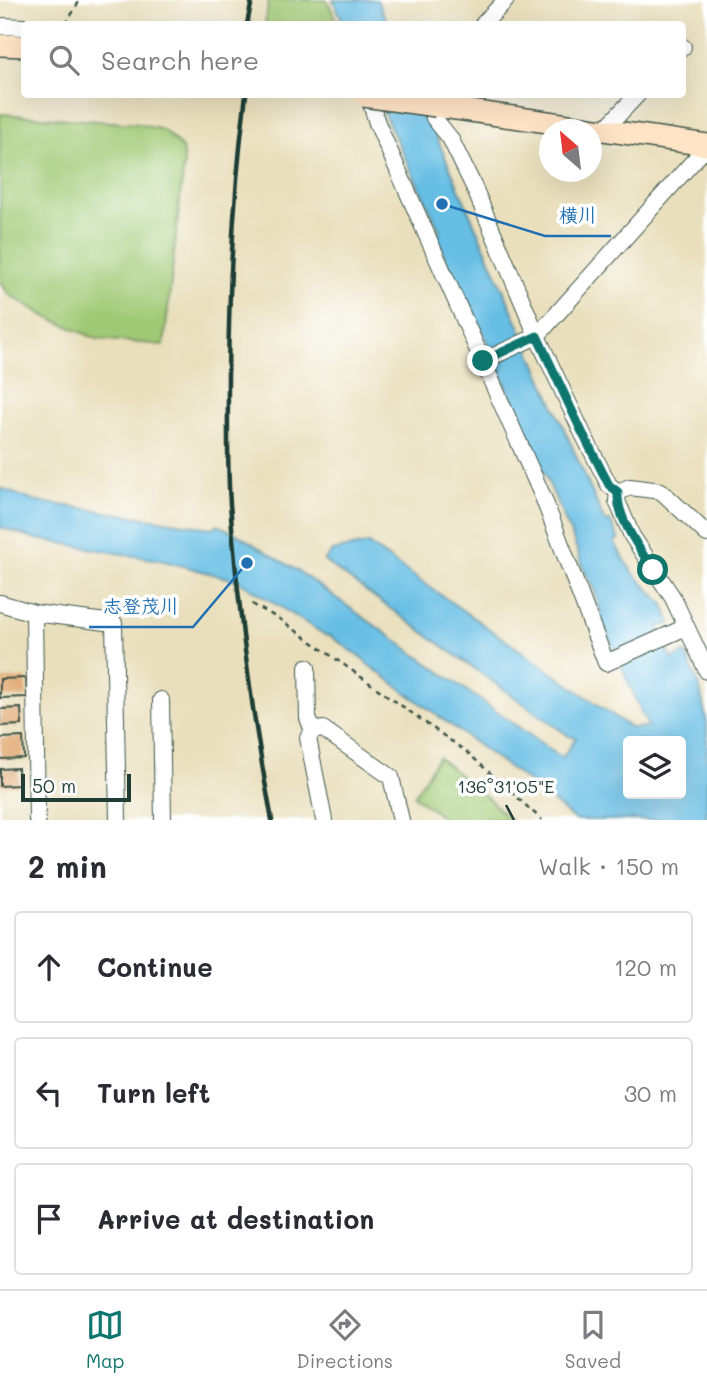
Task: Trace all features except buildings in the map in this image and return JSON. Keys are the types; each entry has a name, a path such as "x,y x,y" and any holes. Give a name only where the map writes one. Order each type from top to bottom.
{"main road":[{"path":"0,44 21,46"},
{"path":"404,98 432,100 707,146"}],"street":[{"path":"486,21 506,0"},
{"path":"0,26 21,27"},
{"path":"364,98 543,497 606,663 686,627"},
{"path":"604,130 634,98"},
{"path":"432,100 433,118 450,138 582,432 609,485 618,492"},
{"path":"483,361 537,336 707,146"},
{"path":"618,492 630,487 661,491 707,534"},
{"path":"618,492 617,502 632,536 673,598 707,671"},
{"path":"0,603 34,612 114,623 118,820"},
{"path":"34,612 37,820"},
{"path":"307,667 308,718 313,731"},
{"path":"161,699 163,820"},
{"path":"324,820 308,738 313,731 323,729 391,777 401,820"}],"path":[{"path":"68,21 80,0"},
{"path":"252,604 281,620 468,753 542,820"}],"green space":[{"path":"269,0 327,0 337,21 266,21"},
{"path":"0,114 139,124 163,130 182,148 184,163 164,345 97,339 45,316 10,295 0,282"},
{"path":"438,757 510,820 446,820 414,796"}],"water":[{"path":"333,0 377,0 387,21 343,21"},
{"path":"376,98 419,98 605,522 610,521 619,539 614,542 632,572 664,605 671,624 660,626 659,630 672,659 685,653 699,684 707,723 707,820 575,820 534,786 366,661 329,635 239,581 164,561 37,539 0,527 0,488 34,501 211,528 218,525 298,571 562,758 576,738 569,736 324,561 332,551 368,544 631,728 648,727 605,629 594,588 584,570 574,541 471,305 464,298 437,239 440,231"}],"railway":[{"path":"248,21 252,0"},
{"path":"246,98 231,270 228,472 242,623 272,820"}],"place":[{"name":"横川","path":"442,204"},
{"name":"志登茂川","path":"247,563"}],"route":[{"path":"483,361 537,336 609,485 618,492 617,502 632,536 653,570"}]}
